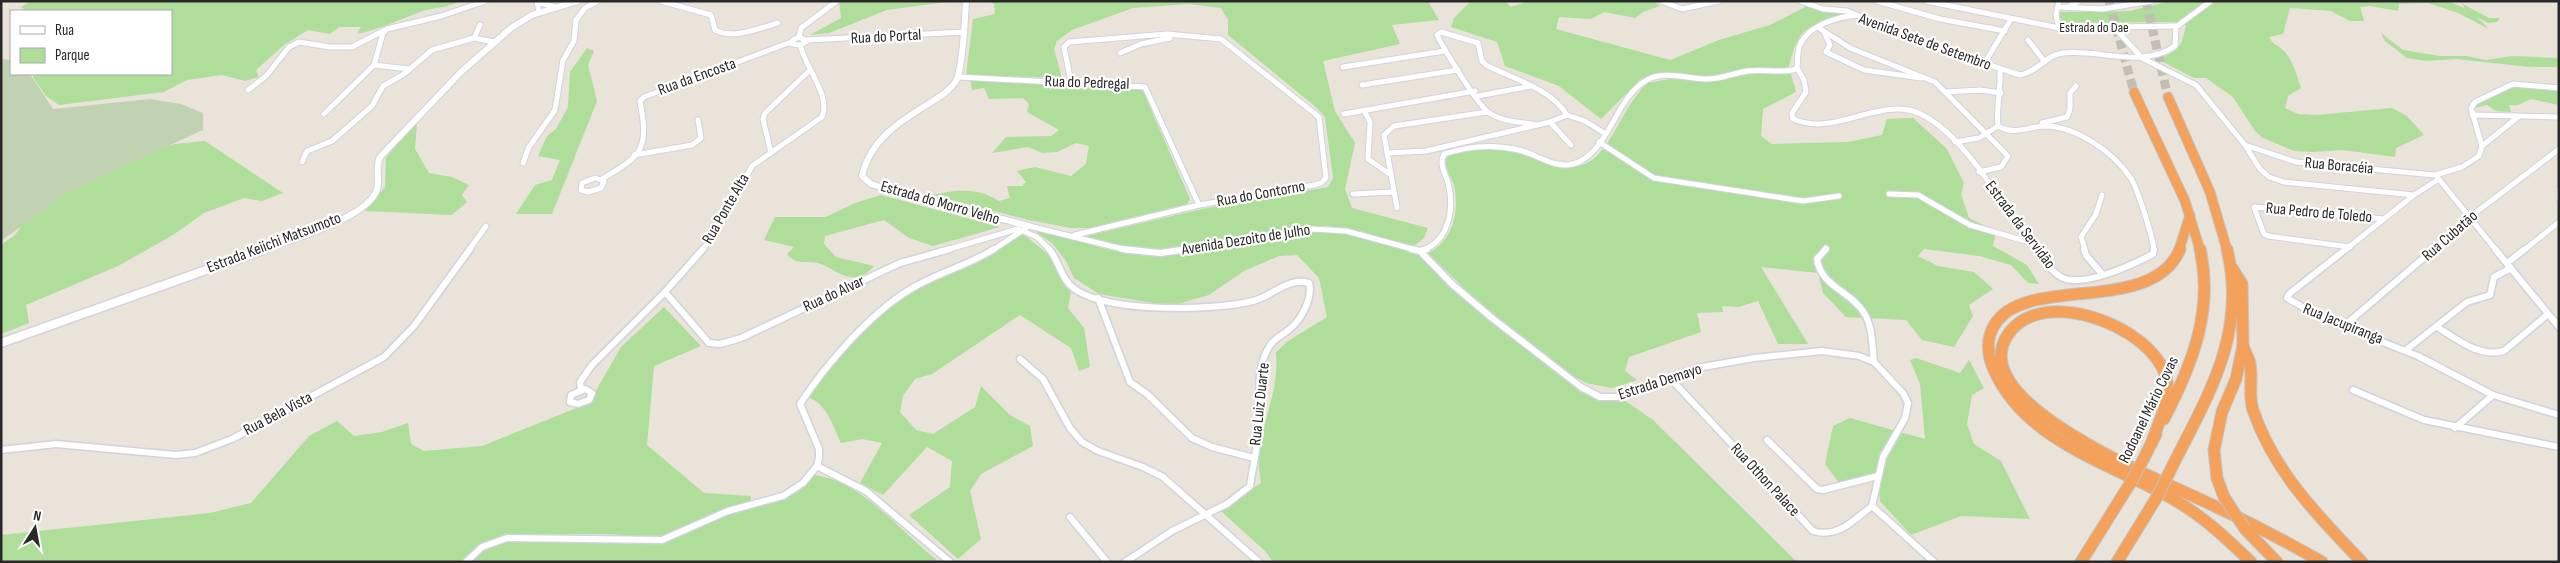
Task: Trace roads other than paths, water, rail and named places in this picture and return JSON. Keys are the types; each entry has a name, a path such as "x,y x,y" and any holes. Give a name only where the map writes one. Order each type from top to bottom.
{"highway":[{"name":"Rodoanel Mário Covas","path":"2081,562 2144,458 2192,360 2204,317 2205,297 2202,260 2190,215 2134,92"},
{"path":"2118,562 2157,497 2200,412 2223,360 2232,324 2232,268 2227,242 2213,201 2168,97"},
{"path":"2190,215 2176,257 2163,270 2130,286 2052,298 2019,306 2000,318 1991,328 1987,340 1989,358 1998,382 2005,394 2028,417 2073,446 2161,492 2194,512 2251,562"},
{"path":"2232,268 2242,284 2243,346 2236,379 2222,412 2214,450 2217,478 2224,497 2277,562"},
{"path":"2153,439 2166,396 2166,378 2154,356 2138,339 2116,326 2096,319 2055,312 2028,316 2008,334 2002,347 2004,368 2016,389 2036,411 2074,436 2310,562"},
{"path":"2243,346 2250,364 2249,392 2253,409 2270,452 2313,510 2362,562"},
{"path":"2249,528 2322,562"},
{"path":"2076,562 2094,540"}],"main road":[{"name":"Estrada Keiichi Matsumoto","path":"1,343 320,229 356,211 366,204 376,192 376,164 389,145 494,42 528,17 578,1"},
{"path":"959,76 965,32 966,1"},
{"name":"Estrada do Morro Velho","path":"959,76 945,92 884,134 865,162 862,176 871,184 1027,228"}],"street":[{"path":"248,90 266,76 289,47 299,42 330,47 352,47 387,29 441,16 486,1"},
{"path":"523,163 530,147 555,110 563,60 574,41 576,20 585,8 598,1"},
{"path":"661,1 711,16 714,18 715,30 722,35 731,35 778,23"},
{"path":"791,42 799,37 802,28 837,1"},
{"path":"1661,1 1672,8 1681,10 1719,1"},
{"path":"1800,1 1824,9 1847,11 1857,15"},
{"path":"1877,1 1940,19 2005,31"},
{"name":"Estrada do Dae","path":"1926,1 2059,28 2178,26"},
{"path":"2068,6 2079,1"},
{"path":"2059,28 2056,15 2058,4 2104,9 2152,1"},
{"path":"2142,58 2164,54 2173,49 2176,43 2176,30 2178,26 2211,1"},
{"path":"539,12 537,2 555,8"},
{"name":"Avenida Sete de Setembro","path":"1797,68 1802,41 1841,17 1857,15 2000,70 2027,74 2037,70 2054,55 2072,52 2142,58"},
{"path":"1984,64 2011,19"},
{"path":"474,38 480,25"},
{"path":"2114,27 2142,58 2156,63 2196,85 2245,145 2260,169 2275,180 2414,195"},
{"path":"324,114 374,65 383,33 387,29"},
{"path":"1821,30 1830,45 1826,52 1855,67 1873,72 1925,78"},
{"path":"1821,30 1868,56 1925,78 1945,92 2007,154 2008,158 2001,167 1996,170 1980,172"},
{"name":"Rua do Portal","path":"807,40 965,32"},
{"path":"1487,112 1445,51 1438,37 1441,32 1478,43 1482,61 1486,65 1531,86 1562,108 1567,116"},
{"path":"1147,42 1150,34"},
{"name":"Rua do Contorno","path":"1027,228 1072,235 1199,205 1321,183 1326,178 1319,117 1313,110 1230,44 1214,37 1150,34 1069,42 1064,47 1071,82"},
{"path":"1120,53 1147,42 1182,35"},
{"path":"799,37 807,40"},
{"path":"302,162 307,151 332,141 372,106 383,86 409,69 432,50 474,38 494,42"},
{"path":"800,45 807,40"},
{"path":"2028,40 2045,62"},
{"path":"791,42 800,45"},
{"name":"Rua da Encosta","path":"602,179 639,150 645,137 640,101 644,97 791,42"},
{"path":"772,153 762,119 765,113 809,71 800,45"},
{"path":"1343,67 1445,51"},
{"path":"374,65 409,69"},
{"path":"1420,252 1438,242 1447,226 1450,193 1441,164 1444,154 1462,149 1507,149 1526,152 1552,163 1568,165 1587,159 1640,85 1651,78 1714,79 1745,71 1782,72 1797,68"},
{"name":"Estrada da Servidão","path":"1797,68 1804,80 1806,92 1792,113 1796,122 1831,123 1891,108 1904,108 1916,112 1936,125 1955,142 1980,172 2032,244 2056,273 2066,280 2079,280 2102,274 2142,260 2154,252 2132,179 2127,171 2109,155 2072,132 2047,126 2015,133 1998,126"},
{"path":"1362,85 1458,70"},
{"path":"1955,142 1986,134 1998,126 1997,115 2001,93 2000,70"},
{"name":"Rua Ponte Alta","path":"581,390 580,382 592,365 665,292 713,237 748,170 817,122 825,111 824,96 809,71"},
{"name":"Rua do Pedregal","path":"959,76 1146,87 1199,205"},
{"path":"2482,146 2472,115 2472,108 2475,102 2508,85 2518,83 2559,88"},
{"path":"1344,114 1531,86"},
{"path":"2030,130 2035,125 2062,120 2069,116 2072,109 2070,93 2076,86"},
{"path":"1945,92 1980,90 2001,93"},
{"path":"1364,110 1370,122 1368,159 1391,175"},
{"path":"1397,208 1384,135 1394,126 1487,112 1503,119 1536,125"},
{"path":"2472,115 2559,116"},
{"path":"1388,153 1426,151 1550,122 1567,116 1585,121 1604,133"},
{"path":"2518,117 2482,146 2479,156 2470,163 2437,177 2559,326"},
{"path":"634,155 692,145 701,138 698,120"},
{"path":"1550,122 1571,145"},
{"path":"1599,142 1654,178 1803,201 1839,196"},
{"name":"Rua Boracéia","path":"2245,145 2296,162 2437,177"},
{"name":"Rua Cubatão","path":"2344,326 2470,217 2559,149"},
{"name":"Rua Jacupiranga","path":"2437,177 2287,296 2293,304 2406,350 2493,395 2559,415"},
{"path":"2559,189 2559,199"},
{"path":"1353,194 1394,192"},
{"path":"1889,194 1920,194 1951,216 1983,229 2032,244"},
{"path":"2102,195 2096,214 2081,237 2086,255 2102,274"},
{"name":"Rua Pedro de Toledo","path":"2350,246 2264,234 2254,208 2383,219"},
{"path":"2406,350 2467,302 2490,295 2494,278 2559,222"},
{"name":"Rua Bela Vista","path":"1,450 38,445 72,444 176,455 195,453 232,439 354,375 394,349 419,319 486,226"},
{"path":"466,562 482,547 507,538 662,540 728,511 783,496 803,483 817,466 819,448 800,404 809,390 866,324 885,307 917,285 977,259 1027,228 1053,254 1072,287 1098,298 1130,382 1147,394 1192,438 1212,447 1254,458"},
{"name":"Rua do Alvar","path":"665,292 709,343 720,344 741,338 900,263 1011,230 1027,228"},
{"name":"Avenida Dezoito de Julho","path":"1072,235 1132,252 1160,253 1293,231 1327,229 1362,234 1420,252"},
{"path":"1826,248 1817,259 1819,269 1828,281 1852,300 1864,313 1872,340 1874,362"},
{"name":"Estrada Demayo","path":"1420,252 1472,302 1581,388 1607,398 1622,396 1712,365 1793,353 1843,352 1874,362 1903,393 1908,408 1905,418 1889,443 1878,476"},
{"name":"Rua Luiz Duarte","path":"1098,298 1147,307 1194,310 1254,301 1299,280 1311,285 1301,316 1292,327 1276,337 1267,349 1260,373 1260,414 1250,486 1226,504 1204,514"},
{"path":"2437,327 2479,350 2496,354 2512,345 2548,314"},
{"path":"1020,359 1044,381 1065,420 1081,441 1092,448 1150,468 1163,477 1259,562"},
{"name":"Rua Othon Palace","path":"1670,378 1813,531 1825,535 1834,533 1872,506"},
{"path":"2353,390 2409,415 2455,428 2559,447"},
{"path":"2455,428 2493,395"},
{"path":"1767,440 1817,489 1823,490 1878,476 1872,506 1934,562"},
{"path":"817,466 866,491 950,562"},
{"path":"1125,562 1172,531 1204,514"},
{"path":"1070,517 1107,562"}],"tunnel":[{"path":"2109,1 2134,92"},
{"path":"2146,1 2168,97"}]}
